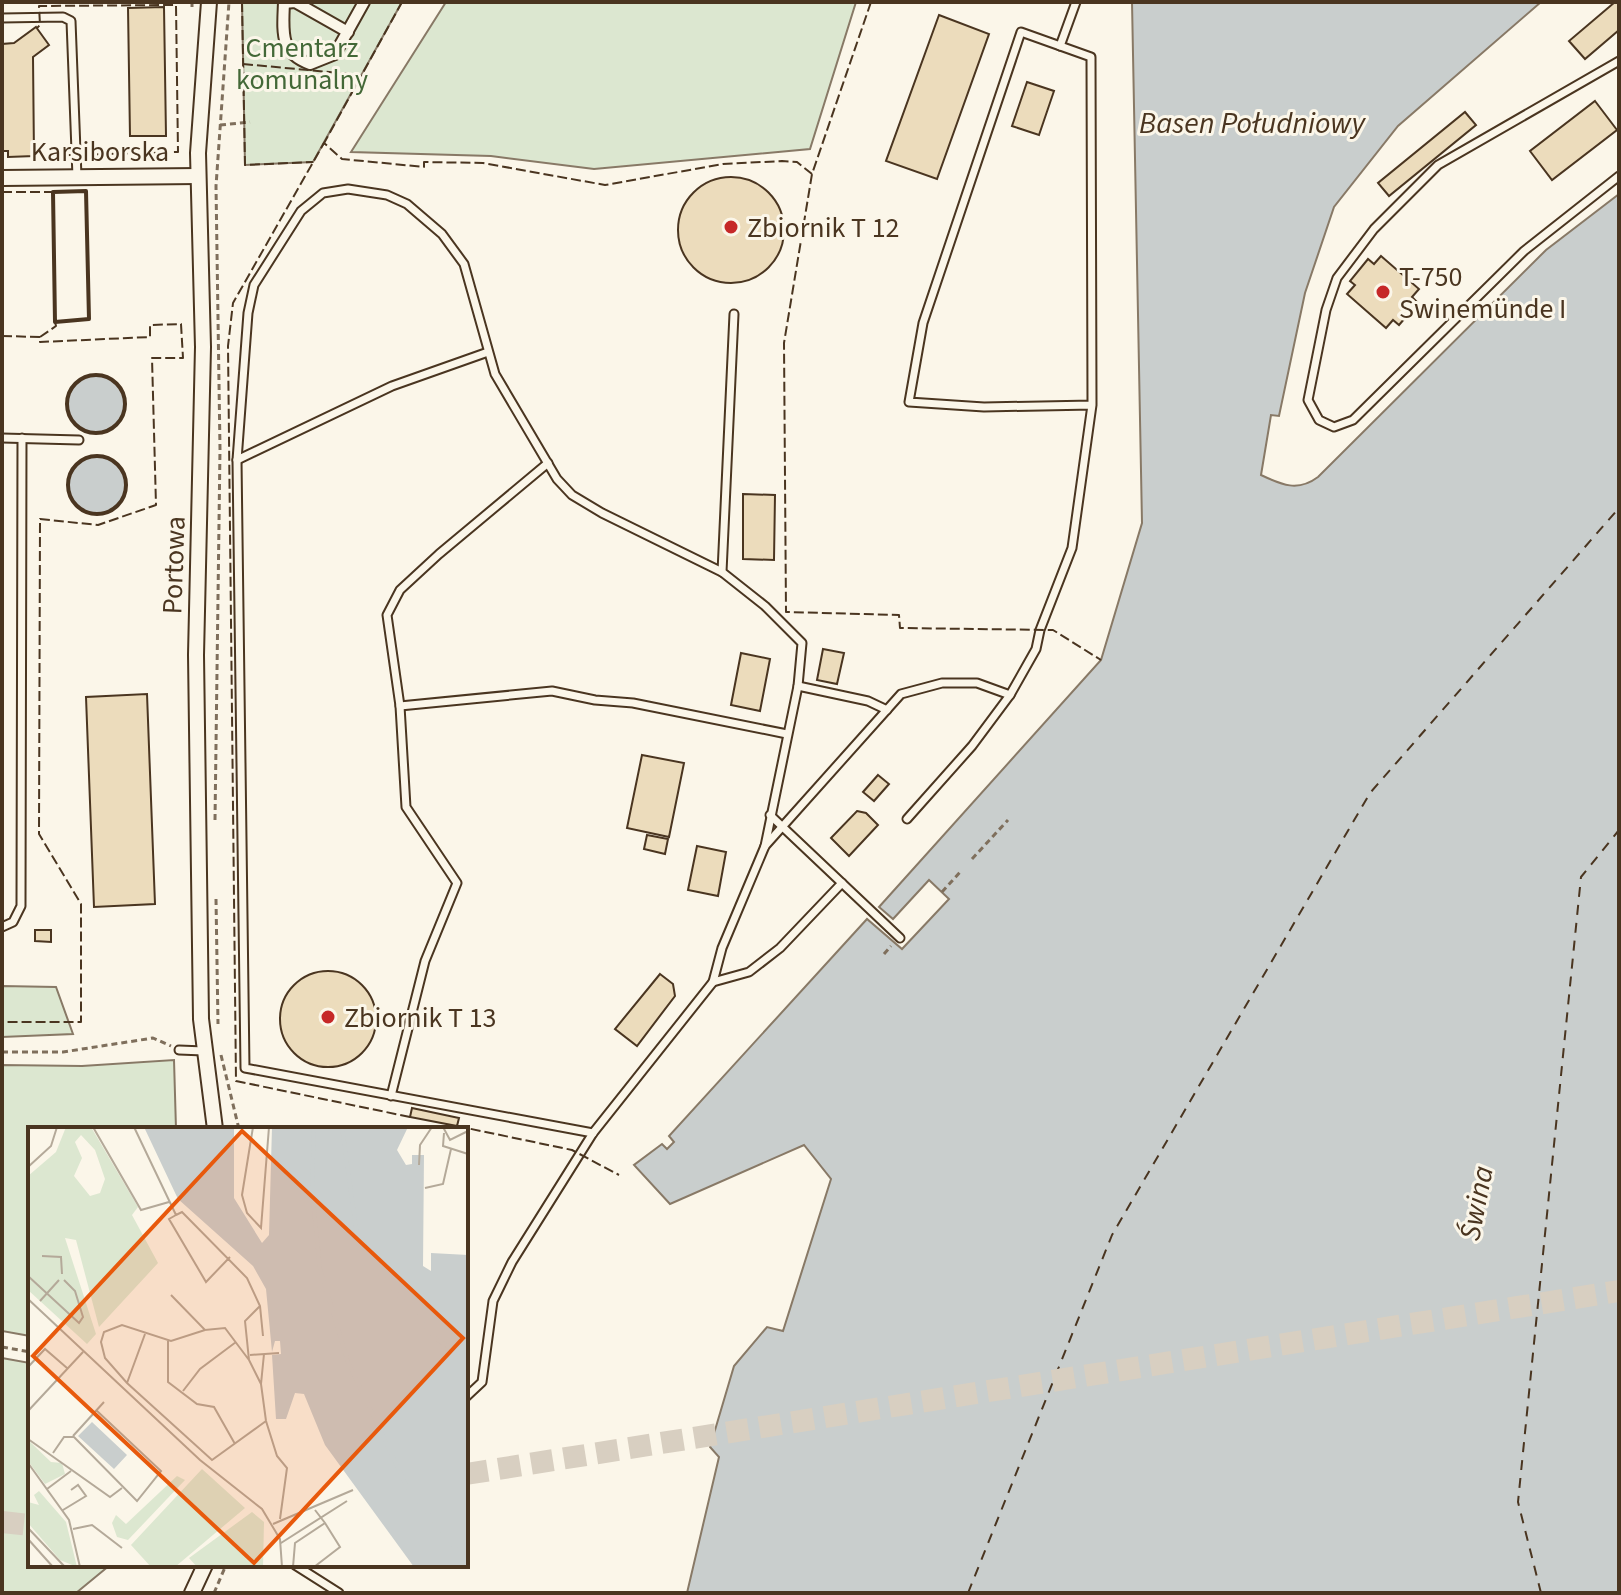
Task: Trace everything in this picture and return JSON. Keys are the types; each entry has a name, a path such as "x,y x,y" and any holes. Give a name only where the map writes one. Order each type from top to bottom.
{"street":[{"name":"Portowa","path":"209,2 198,176 203,278 196,655 204,1051 215,1127"},
{"path":"348,32 295,2 284,2 284,42 288,51 302,61 319,63 335,54 348,32 364,2"},
{"name":"Karsiborska","path":"2,178 198,176"},
{"path":"192,1593 204,1567"}],"lane":[{"path":"1060,46 1076,2"},
{"path":"2,18 63,17 71,21 77,177"},
{"path":"907,819 972,746 1010,695 1036,649 1040,630 1072,548 1092,405 1091,57 1021,32 923,323 909,402 984,407 1092,405"},
{"path":"1619,61 1438,165 1374,229 1337,278 1326,310 1308,400 1319,420 1334,427 1353,420 1524,251 1619,176"},
{"path":"468,1395 482,1382 493,1301 512,1262 593,1133 713,982 722,948 765,846 798,686 802,643 765,606 722,572 572,495 548,463 495,374 464,264 442,234 407,204 387,195 348,189 323,193 301,211 285,231 254,285 248,313 237,460 245,1068 593,1133"},
{"path":"722,572 734,314"},
{"path":"237,460 392,386 488,352"},
{"path":"2,438 79,440"},
{"path":"2,927 13,922 21,906 22,438"},
{"path":"391,1096 425,961 457,883 406,807 400,706 387,615 392,603 439,554 548,463"},
{"path":"765,846 901,694 942,683 977,683 1010,695"},
{"path":"798,686 868,701 887,710"},
{"path":"400,706 552,691 595,700 633,703 787,734"},
{"path":"770,815 897,940"},
{"path":"713,982 749,972 780,948 842,883"},
{"path":"179,1050 204,1051"},
{"path":"298,1567 339,1593"}],"path":[{"path":"215,822 220,464 216,186 229,2"},
{"path":"220,125 250,122"},
{"path":"972,859 1008,820"},
{"path":"942,892 961,871"},
{"path":"215,893 218,1032"},
{"path":"884,954 897,940"},
{"path":"2,1052 63,1052 153,1038 179,1050"},
{"path":"218,1045 238,1127"},
{"path":"2,1347 28,1352"},
{"path":"214,1593 225,1567"}],"green space":[{"name":"Cmentarz komunalny","path":"242,2 402,2 313,162 245,165"},
{"path":"446,2 856,2 810,149 594,169 491,156 351,152"},
{"path":"2,986 56,987 73,1034 2,1037"},
{"path":"174,1060 176,1127 28,1127 28,1336 2,1331 2,1065 82,1066"},
{"path":"2,1358 28,1363 28,1567 108,1567 76,1593 2,1593"}],"water":[{"path":"1132,2 1541,2 1398,126 1334,207 1305,293 1279,416 1271,415 1261,475 1276,482 1297,486 1318,477 1546,250 1619,194 1619,1593 687,1593 719,1457 710,1447 734,1366 767,1327 783,1331 831,1179 804,1145 670,1204 634,1165 662,1144 667,1149 674,1142 669,1136 867,919 902,949 949,899 929,880 893,919 879,907 1101,660 1142,523"},
{"path":"96,375 116,384 125,404 116,424 96,433 76,424 67,404 76,384"},
{"path":"97,456 117,465 126,485 117,505 97,514 77,505 68,485 77,465"}],"building":[{"path":"1615,2 1619,2 1619,30 1585,59 1569,41"},
{"path":"164,7 166,136 130,136 128,8"},
{"path":"939,15 989,34 937,179 886,161"},
{"path":"36,27 49,45 33,57 34,156 8,157 8,151 2,151 2,44 14,43"},
{"path":"1027,82 1054,91 1039,135 1012,126"},
{"path":"1595,101 1617,130 1552,180 1530,151"},
{"path":"1465,112 1476,125 1389,196 1378,183"},
{"name":"Zbiornik T 12","path":"731,177 751,181 769,192 780,210 784,230 780,250 769,268 751,279 731,283 711,279 693,268 682,250 678,230 682,210 693,192 711,181"},
{"name":"T-750 Swinemünde I","path":"1381,256 1419,289 1412,297 1418,303 1399,325 1393,320 1386,328 1347,294 1355,285 1350,281 1368,259 1374,264"},
{"path":"743,494 775,495 774,560 743,559"},
{"path":"823,649 844,653 837,684 817,680"},
{"path":"741,653 770,659 760,711 731,705"},
{"path":"147,694 155,904 94,907 86,697"},
{"path":"642,755 684,763 669,837 627,828"},
{"path":"878,775 889,784 874,801 863,792"},
{"path":"857,811 866,813 878,825 849,856 831,838"},
{"path":"647,835 668,839 665,854 644,849"},
{"path":"697,846 726,852 718,896 688,890"},
{"path":"35,930 51,930 51,942 35,941"},
{"name":"Zbiornik T 13","path":"328,971 346,975 362,985 372,1001 376,1019 372,1037 362,1053 346,1063 328,1067 310,1063 294,1053 284,1037 280,1019 284,1001 294,985 310,975"},
{"path":"660,974 673,984 675,996 637,1046 615,1029"},
{"path":"412,1108 459,1118 457,1126 410,1117"}],"ferry route":[{"path":"968,1593 1112,1235 1370,793 1619,508"},
{"path":"1541,1593 1518,1502 1581,877 1619,830"}],"tunnel":[{"path":"468,1474 1619,1291"},
{"path":"2,1522 28,1525"}],"fence":[{"path":"242,2 245,165 313,162"},
{"path":"323,145 402,2"},
{"path":"871,2 812,174 784,343 786,612 899,615 900,628 1053,630 1101,660"},
{"path":"34,156 178,152 176,5 39,6 40,25 37,28"},
{"path":"243,64 361,75"},
{"path":"410,1117 236,1081 228,346 233,303 324,143 342,159 424,167 424,162 483,163 605,185 723,164 797,162 812,174"},
{"path":"2,192 53,192"},
{"path":"40,337 56,326 55,322"},
{"path":"2,336 40,337 40,342 150,337 150,325 181,324 183,358 152,358 156,505 98,525 40,519 39,834 81,904 81,1022 2,1022"},
{"path":"457,1126 462,1127"},
{"path":"468,1128 572,1150 619,1175"}],"wall":[{"path":"86,191 89,319 55,322 53,192 86,191"},
{"path":"96,375 116,384 125,404 116,424 96,433 76,424 67,404 76,384 96,375"},
{"path":"97,456 117,465 126,485 117,505 97,514 77,505 68,485 77,465 97,456"}],"place":[{"name":"Zbiornik T 12","path":"731,227"},
{"name":"T-750 Swinemünde I","path":"1383,292"},
{"name":"Zbiornik T 13","path":"328,1017"}],"water label":[{"name":"Basen Południowy","path":"1252,123"},
{"name":"Świna","path":"1476,1203"}]}
